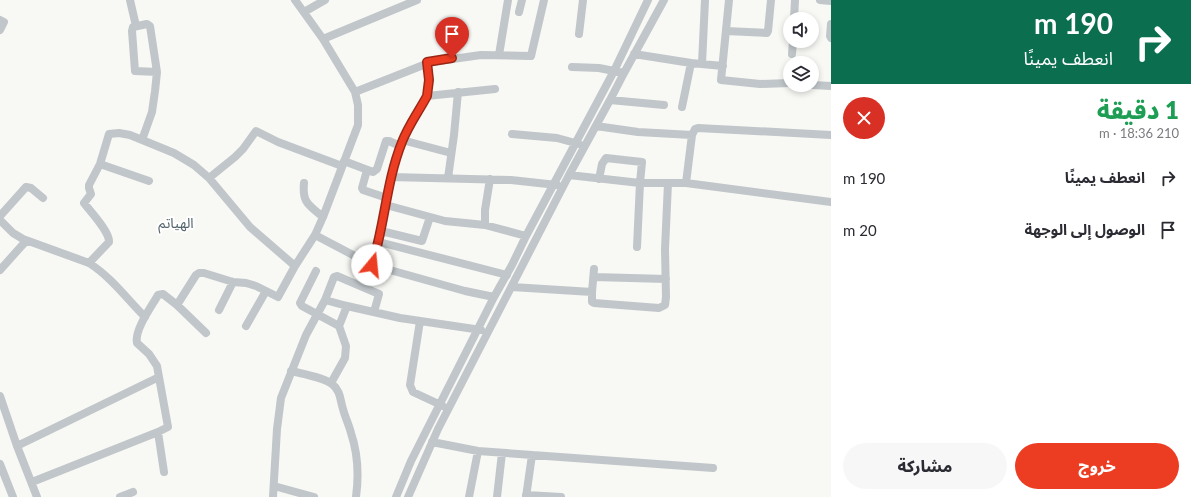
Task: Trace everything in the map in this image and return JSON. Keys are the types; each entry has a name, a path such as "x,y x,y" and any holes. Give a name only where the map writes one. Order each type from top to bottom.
{"street":[{"path":"130,0 136,26"},
{"path":"177,305 199,272 233,282 246,283 278,297 295,266 315,235 323,217 358,125 358,105 355,92 323,39 295,0"},
{"path":"304,12 325,0"},
{"path":"323,39 417,0"},
{"path":"499,55 508,0"},
{"path":"519,12 522,0"},
{"path":"355,92 427,62 481,55 531,56 544,0"},
{"path":"579,34 583,0"},
{"path":"396,497 411,461 477,330 575,142 614,71 648,0"},
{"path":"408,497 432,442 488,332 569,175 664,0"},
{"path":"702,64 705,0"},
{"path":"729,0 721,80 760,84 783,84"},
{"path":"726,31 767,33 771,0"},
{"path":"794,12 795,0"},
{"path":"820,0 831,1"},
{"path":"0,20 4,22 0,30"},
{"path":"142,140 152,112 157,72 150,26 147,24 136,26 132,29 135,71 157,72"},
{"path":"831,24 831,38"},
{"path":"792,48 792,54"},
{"path":"634,54 691,63 723,66"},
{"path":"372,265 379,242 391,177 401,143 427,96 429,80 427,62"},
{"path":"682,107 691,63"},
{"path":"572,67 585,67 624,73"},
{"path":"819,85 831,86"},
{"path":"427,96 495,89"},
{"path":"448,178 458,92"},
{"path":"610,100 664,105"},
{"path":"596,126 638,132 692,135"},
{"path":"686,183 692,135 695,129 698,128 831,135"},
{"path":"209,178 243,149 256,131 278,142 343,164 373,172 376,171 386,141 451,153"},
{"path":"89,263 109,242 109,238 107,232 84,203 91,194 89,185 100,164 109,134 124,134 184,158 209,178 250,227 295,266"},
{"path":"512,134 541,136 575,142 586,146"},
{"path":"599,179 603,161 606,158 642,162 637,247"},
{"path":"100,164 149,181"},
{"path":"367,170 362,188 363,190 386,201 430,217 486,226 526,236"},
{"path":"569,175 640,183 686,183 831,202"},
{"path":"391,177 511,180 564,187"},
{"path":"486,226 485,210 490,179"},
{"path":"666,279 594,273 592,302 659,308 666,303 666,279 665,249 668,182"},
{"path":"304,183 303,194 305,200 323,217"},
{"path":"0,216 26,187 31,188 43,198"},
{"path":"381,231 422,241 430,217"},
{"path":"0,220 13,233 26,241 89,263 98,269 116,285 145,318"},
{"path":"315,235 372,265 494,297"},
{"path":"0,270 26,241"},
{"path":"379,242 507,275"},
{"path":"316,271 300,303 302,306 339,326"},
{"path":"273,497 278,412 281,398 306,335 325,300 334,278 337,276 379,294 374,312"},
{"path":"219,310 233,282"},
{"path":"512,287 592,292"},
{"path":"246,326 266,291"},
{"path":"32,482 166,428 168,425 155,361 137,343 136,340 137,334 145,318 159,295 163,294 177,305 206,333"},
{"path":"325,300 374,312 488,332"},
{"path":"331,383 341,367 346,352 346,346 339,326 347,306"},
{"path":"420,321 410,385 413,392 449,408"},
{"path":"291,371 317,378 331,383 336,387 340,395 355,450 358,469 356,497"},
{"path":"17,446 159,377"},
{"path":"0,396 17,446 37,497"},
{"path":"158,432 164,472"},
{"path":"432,442 478,451 712,468"},
{"path":"469,497 478,451"},
{"path":"497,497 502,453"},
{"path":"532,455 526,496 561,497"},
{"path":"1,467 13,497"},
{"path":"274,486 314,497"}],"district":[{"name":"الهياتم","path":"176,222"}],"route":[{"path":"372,265 379,242 386,198 400,146 427,96 429,80 427,62 452,58"}]}
